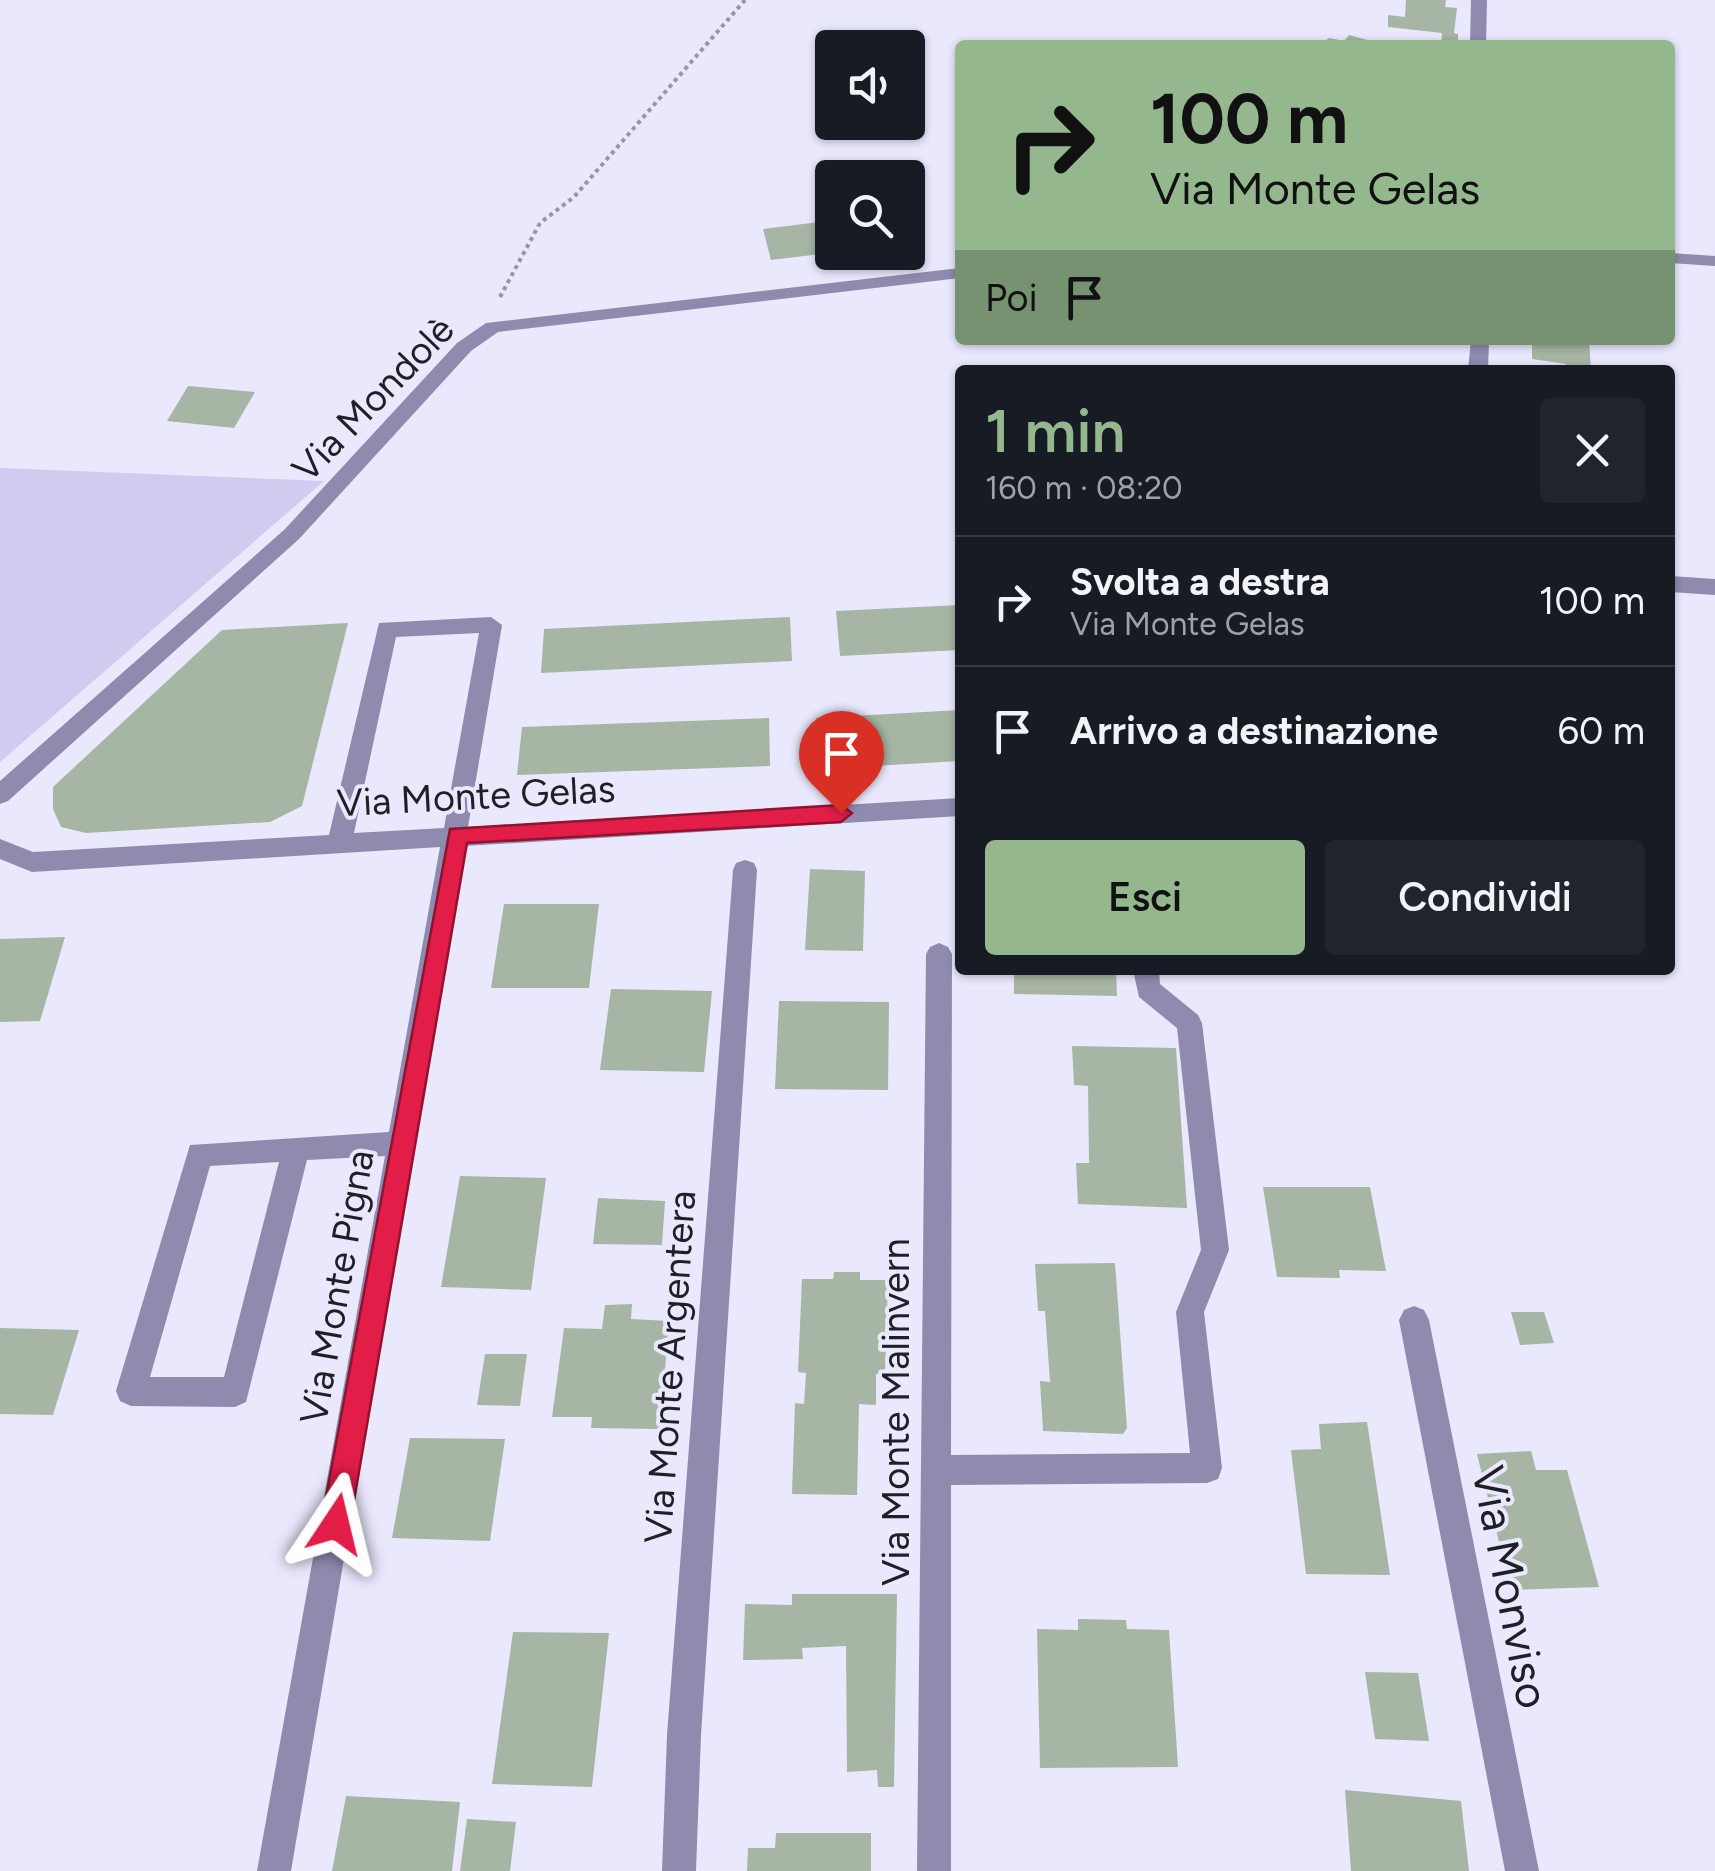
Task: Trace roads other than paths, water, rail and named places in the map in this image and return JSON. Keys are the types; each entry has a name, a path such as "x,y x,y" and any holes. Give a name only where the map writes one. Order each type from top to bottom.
{"street":[{"path":"1478,40 1479,0"},
{"path":"1675,258 1715,261"},
{"name":"Via Mondolè","path":"0,795 292,534 464,347 494,327 955,274"},
{"path":"1675,584 1715,587"},
{"name":"Via Monte Pigna","path":"274,1871 492,625 387,629 340,842"},
{"name":"Via Monte Gelas","path":"0,848 32,862 955,807"},
{"name":"Via Monte Argentera","path":"679,1871 686,1715 745,870"},
{"name":"Via Monte Malinvern","path":"934,1871 939,954"},
{"path":"936,1470 1207,1468 1190,1312 1215,1250 1189,1024 1148,989 1147,975"},
{"path":"296,1148 234,1392 130,1391 200,1154 296,1148 403,1143"},
{"name":"Via Monviso","path":"1414,1320 1522,1871"}]}
